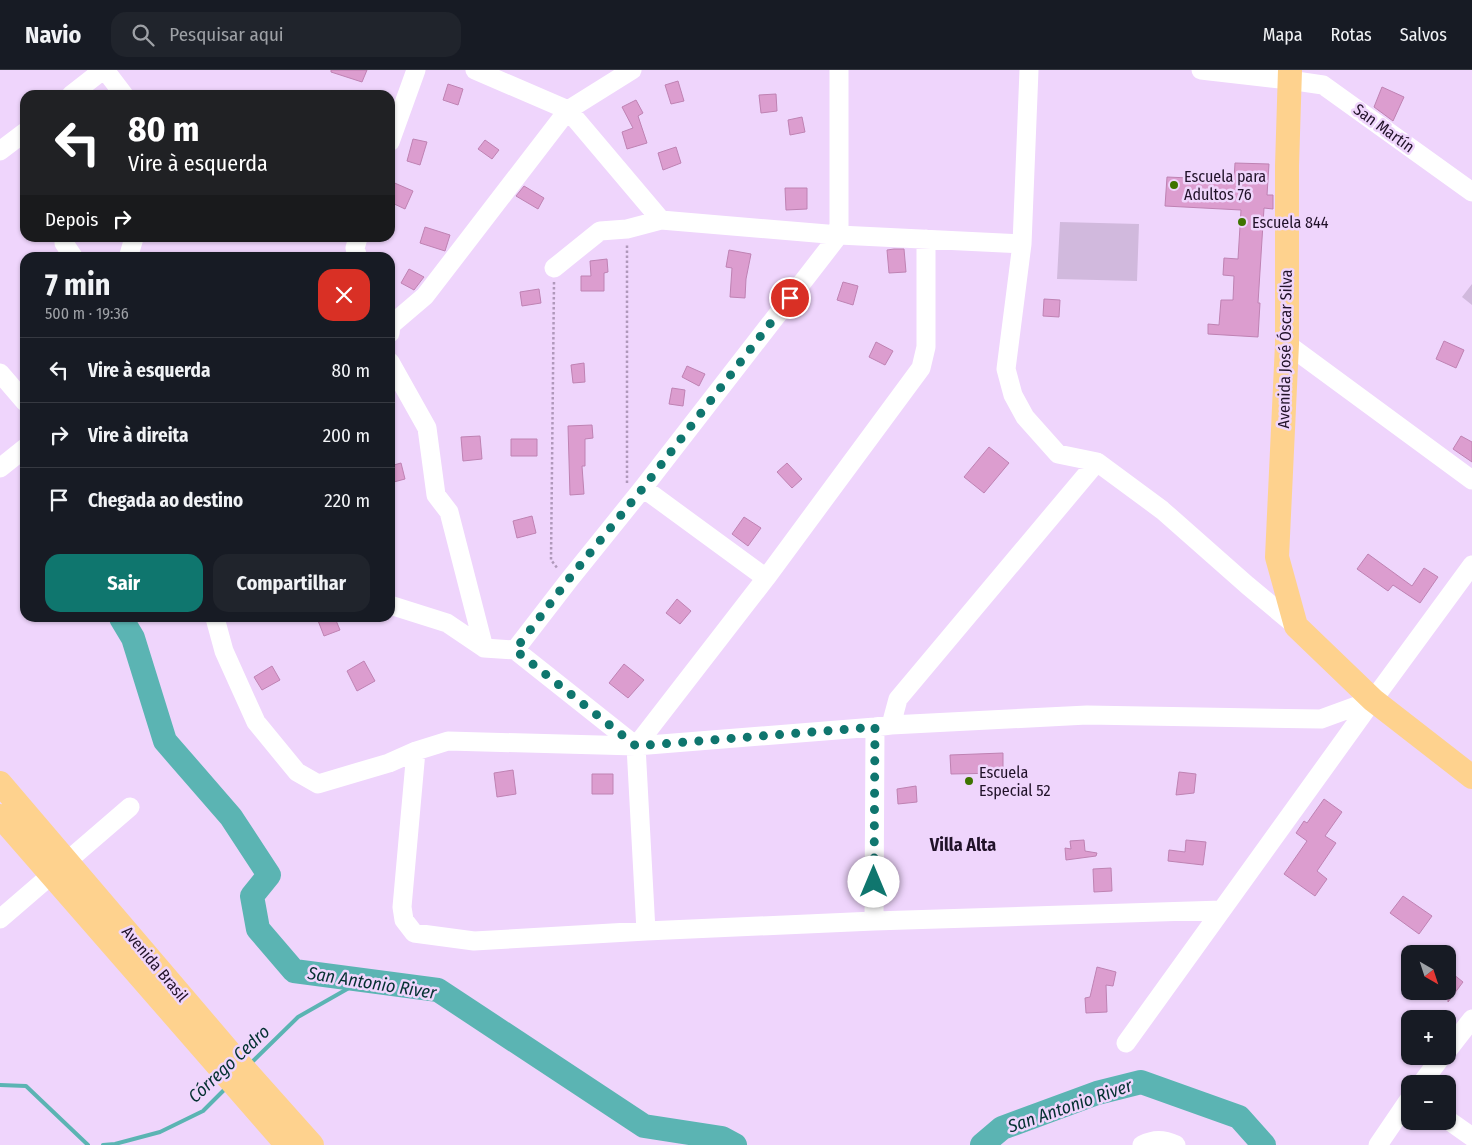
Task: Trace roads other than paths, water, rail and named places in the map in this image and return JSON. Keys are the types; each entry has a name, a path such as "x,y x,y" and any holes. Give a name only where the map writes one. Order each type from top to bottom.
{"main road":[{"name":"Avenida José Óscar Silva","path":"1290,75 1286,166 1288,344 1277,558 1296,626"},
{"path":"1296,626 1373,700 1472,777"},
{"name":"Avenida Brasil","path":"0,782 60,868 238,1076 287,1145"},
{"name":"Avenida Brasil","path":"0,816 60,868"},
{"name":"Avenida Brasil","path":"238,1076 312,1145"}],"street":[{"path":"78,90 104,70 120,90"},
{"path":"395,128 416,70"},
{"path":"475,70 568,110 661,220"},
{"path":"395,322 425,296 568,110 632,70"},
{"path":"515,650 839,235 839,70"},
{"path":"1029,70 1022,244 1006,369 1013,395 1025,417 1058,454 1097,462 1162,510 1296,626"},
{"name":"San Martín","path":"1201,70 1290,75 1323,85 1472,192"},
{"path":"0,151 20,136"},
{"path":"554,268 600,231 627,229 661,220 839,235 1022,244"},
{"path":"646,931 636,746 766,578 921,368 926,346 926,240"},
{"path":"1288,344 1472,480"},
{"path":"395,371 427,428 436,495 448,512 484,648"},
{"path":"0,373 20,396"},
{"path":"0,468 20,452"},
{"path":"874,921 883,726 898,699 1097,462"},
{"path":"643,488 766,578"},
{"path":"1126,1043 1472,566"},
{"path":"395,607 447,623 484,648 515,650 636,746"},
{"path":"216,622 224,651 256,722 296,772 318,784 389,763 416,751 448,741 636,746 883,726 1087,715 1321,719 1373,700"},
{"path":"416,751 402,906 404,920 414,933 474,941 874,921 1222,910"},
{"path":"0,919 130,807"},
{"path":"1456,1039 1472,1018"},
{"path":"1378,1145 1401,1111"},
{"path":"1456,1126 1472,1137"},
{"path":"1142,1145 1150,1141 1165,1140 1176,1145"}],"waterway":[{"name":"San Antonio River","path":"123,622 133,638 165,741 231,817 269,875 252,896 258,929 294,971 438,990 644,1126 722,1138 735,1145"},
{"name":"Córrego Cedro","path":"249,1065 298,1017 363,980"},
{"name":"San Antonio River","path":"982,1145 1002,1128 1097,1093 1141,1082 1239,1117 1264,1145"},
{"name":"Córrego Cedro","path":"0,1085 26,1086 88,1145"},
{"name":"Córrego Cedro","path":"103,1145 115,1144 160,1132 203,1111 227,1087"}],"place":[{"name":"Escuela para Adultos 76","path":"1174,185"},
{"name":"Escuela 844","path":"1242,222"},
{"name":"Escuela Especial 52","path":"969,781"}],"district":[{"name":"Villa Alta","path":"963,845"}]}
